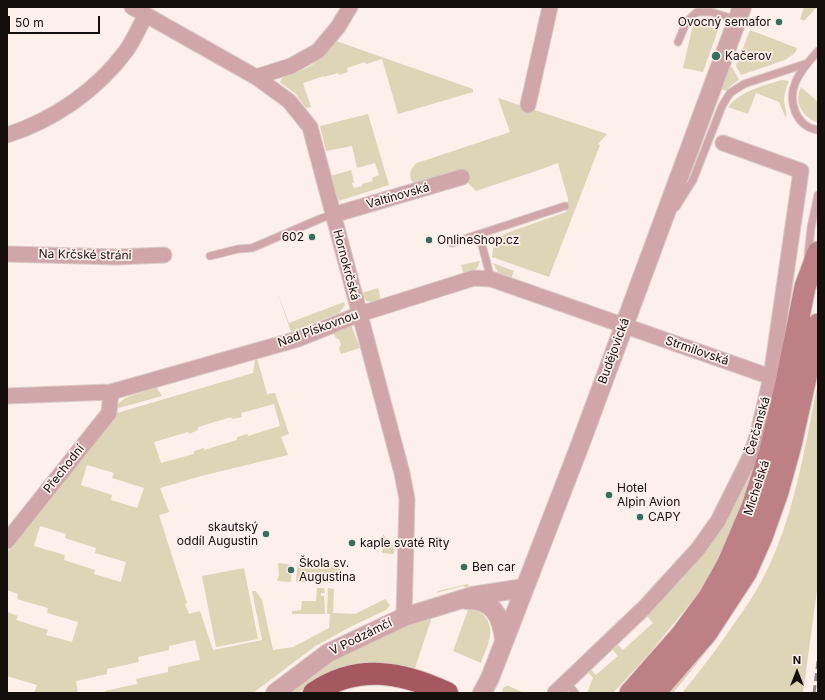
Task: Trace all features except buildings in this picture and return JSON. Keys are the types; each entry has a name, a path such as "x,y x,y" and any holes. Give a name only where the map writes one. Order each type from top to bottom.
{"highway":[{"path":"314,693 341,679 364,674 380,674 408,678 446,693"},
{"path":"334,693 354,686 379,685 400,687 418,693"}],"main road":[{"name":"Michelská","path":"630,693 681,635 709,597 728,563 752,507 770,450 786,383 805,287 818,252"},
{"name":"Michelská","path":"655,693 706,634 746,573 762,537 778,492 791,445 818,324"}],"street":[{"name":"Hornokrčská","path":"132,7 256,77 289,101 310,127 402,473 407,499 404,616"},
{"path":"256,77 291,66 318,51 338,27 350,7"},
{"path":"528,104 550,7"},
{"name":"Budějovická","path":"486,690 504,639 580,445 740,14"},
{"path":"7,134 27,128 61,110 101,80 127,50 146,15"},
{"name":"Čerčanská","path":"555,693 571,688 698,549 718,521 751,455 771,377 801,171 723,143"},
{"name":"Valtínovská","path":"333,215 462,177"},
{"name":"Na Krčské stráni","path":"7,254 117,257 164,255"},
{"name":"Nad Pískovnou","path":"7,396 111,392 298,339 360,314 474,278 491,280 623,326"},
{"name":"Strmilovská","path":"623,326 771,377"},
{"name":"Přechodní","path":"7,541 109,413 111,392"},
{"name":"V Podzámčí","path":"275,693 328,653 404,616 472,596 524,588"},
{"name":"V Podzámčí","path":"457,600 484,602 497,614 502,625 504,639"}],"lane":[{"path":"678,42 687,21 697,12 740,14"},
{"path":"818,51 796,80 794,86 793,104 794,111 798,118 809,128 818,130"},
{"path":"658,234 693,180 722,106 730,93 744,84 808,63"},
{"path":"805,287 811,228 818,195"},
{"path":"452,244 565,206"},
{"path":"210,256 238,249 252,248 322,218 333,215"},
{"path":"479,234 491,280"}],"shaded area":[{"path":"804,7 817,7 804,21 800,19"},
{"path":"705,19 713,20 719,27 703,72 683,68 692,29 697,22"},
{"path":"750,30 797,48 795,53 785,60 741,75 736,66"},
{"path":"336,41 473,89 473,92 398,114 382,59 366,64 365,62 347,68 348,72 339,75 338,73 324,76 303,83 311,107 306,108 295,93 280,82 281,79 286,75 307,68 317,62"},
{"path":"730,67 732,67 739,80 726,91 721,89"},
{"path":"782,80 789,81 784,98 786,118 779,102 756,93 748,114 728,107 740,96 746,93"},
{"path":"801,87 818,102 818,123 808,117 801,109 798,99"},
{"path":"498,98 607,134 598,144 600,145 549,277 492,257 495,244 504,234 566,212 568,199 558,163 476,191 466,181 417,185 411,180 411,170 417,163 510,132"},
{"path":"368,114 389,185 338,201 331,176 351,170 354,188 373,181 372,178 379,175 375,163 357,168 352,146 326,151 320,126"},
{"path":"480,261 475,270 464,275 461,265"},
{"path":"493,263 514,271 511,279 499,274"},
{"path":"378,288 381,300 371,302 367,301 363,297 362,293"},
{"path":"277,291 289,323 344,302 345,305 339,313 291,332"},
{"path":"351,325 360,348 341,354 339,339 336,338 333,332"},
{"path":"257,358 267,394 275,393 289,434 281,437 288,455 201,476 160,488 169,512 159,515 187,603 185,604 189,614 200,611 213,650 262,640 252,591 256,591 262,600 273,650 293,647 329,628 330,614 327,614 328,588 334,589 333,613 355,614 385,599 390,605 386,610 348,628 314,647 253,693 106,693 105,691 137,684 136,679 168,672 168,667 200,660 195,640 169,646 169,650 138,657 139,662 107,669 107,674 76,681 78,693 34,693 37,685 7,676 7,612 18,616 16,620 48,630 46,635 72,642 78,622 47,613 48,608 17,599 18,594 7,590 7,552 117,413 253,373 255,359","holes":["274,404 280,426 248,436 247,434 237,437 237,440 204,450 204,448 194,451 194,454 161,463 154,442 188,432 189,434 198,430 198,427 231,417 232,419 242,417 241,413","87,465 114,473 112,478 144,488 137,508 111,500 112,495 81,485","40,526 66,534 65,538 96,548 95,553 126,562 121,582 94,574 95,570 64,560 65,555 34,546"]},
{"path":"156,383 162,396 115,409 124,399 143,392 142,386"},
{"path":"818,383 818,583 803,693 682,693 715,651 748,604 772,559 782,535 797,485"},
{"path":"753,464 758,465 740,519 704,586 649,654 613,693 587,693 593,678 587,671 590,669 596,675 618,656 612,649 617,644 623,650 653,623 646,615 683,578 716,535"},
{"path":"788,490 768,547 742,598 711,646 673,693 668,693"},
{"path":"383,534 394,547 394,554 382,553"},
{"path":"298,560 306,560 306,564 336,566 341,571 340,579 331,583 296,582"},
{"path":"278,563 292,566 291,582 277,581 279,575"},
{"path":"244,568 258,639 216,647 202,576"},
{"path":"468,584 469,588 463,586 436,593 438,591"},
{"path":"317,588 324,588 325,593 321,593 321,596 324,596 325,614 292,614 292,611 301,610 302,601 316,601"},
{"path":"468,610 480,612 489,624 489,640 481,663 453,651"},
{"path":"433,614 413,674 315,680 298,693 284,693 327,663 391,631"},
{"path":"506,686 524,693 502,693 503,688"}],"railway":[{"path":"814,693 818,661"}],"place":[{"name":"Ovocný semafor","path":"779,22"},
{"name":"Kačerov","path":"716,56"},
{"name":"602","path":"312,237"},
{"name":"OnlineShop.cz","path":"429,240"},
{"name":"Hotel Alpin Avion","path":"609,495"},
{"name":"CAPY","path":"640,517"},
{"name":"skautský oddíl Augustin","path":"266,534"},
{"name":"kaple svaté Rity","path":"352,543"},
{"name":"Ben car","path":"464,567"},
{"name":"Škola sv. Augustina","path":"291,570"}]}
